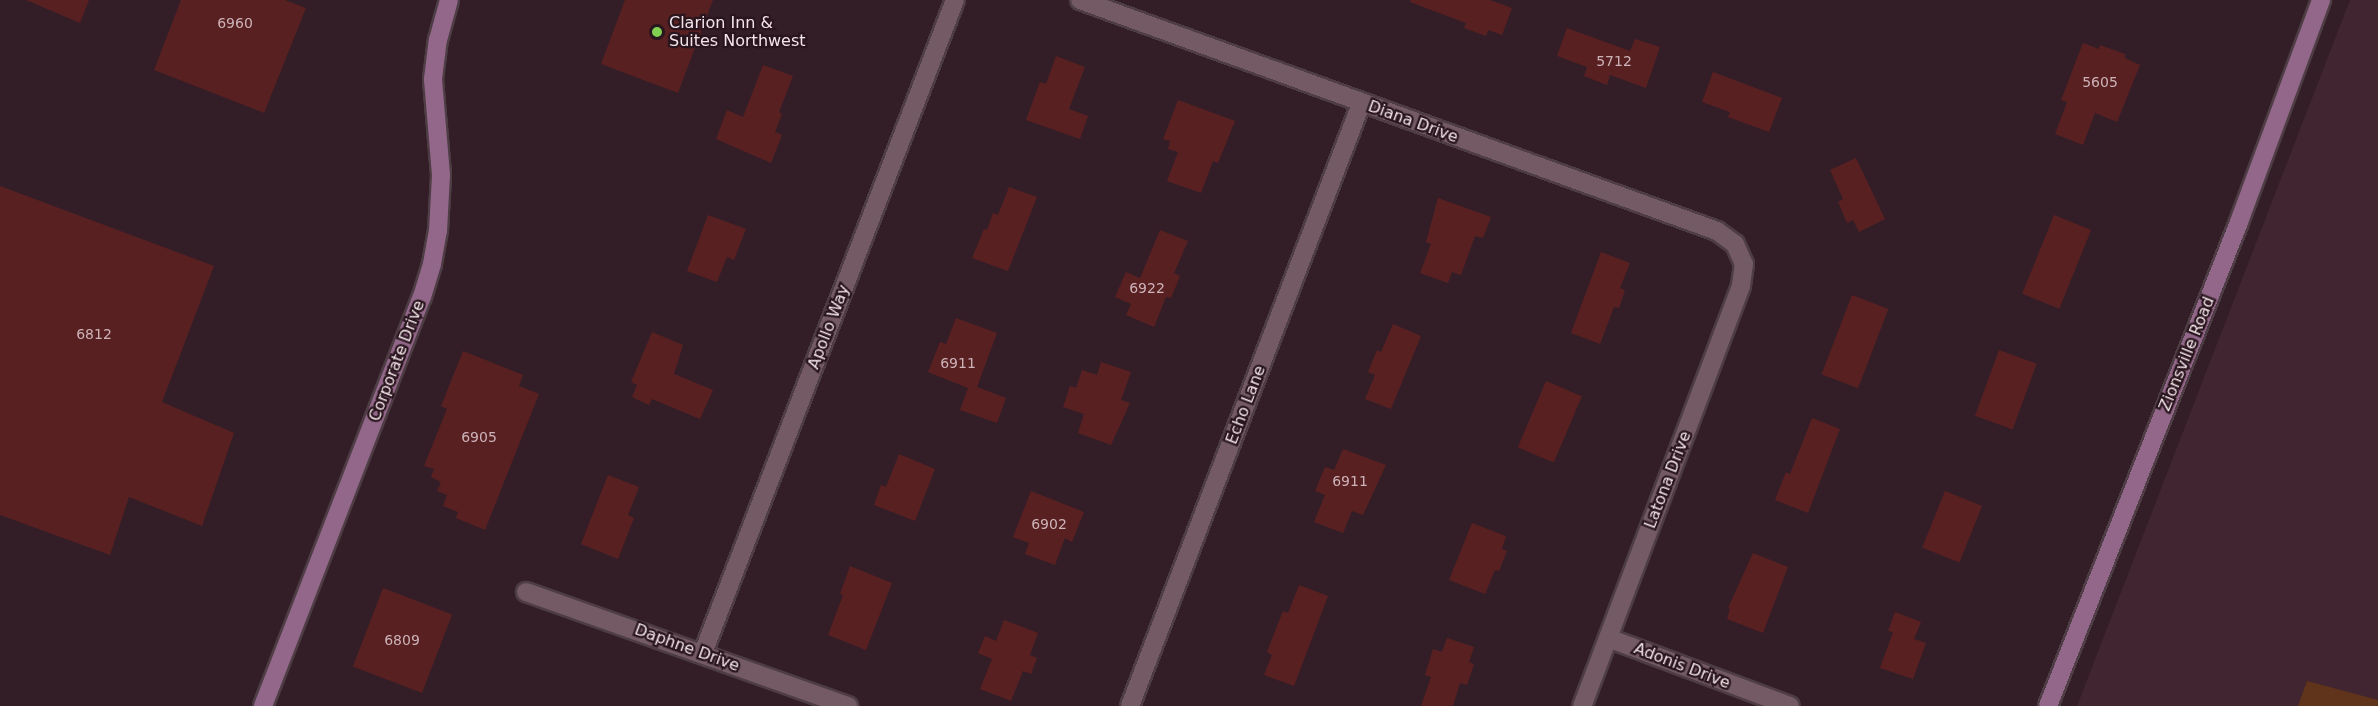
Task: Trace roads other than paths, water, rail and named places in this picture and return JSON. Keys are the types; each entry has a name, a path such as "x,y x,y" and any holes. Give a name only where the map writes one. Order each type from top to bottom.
{"street":[{"name":"Corporate Drive","path":"263,706 422,297 432,264 440,220 441,175 434,79 438,40 449,0"},
{"name":"Apollo Way","path":"703,653 955,0"},
{"name":"Diana Drive","path":"1080,0 1361,104 1717,231 1735,244 1740,252"},
{"name":"Zionsville Road","path":"2048,706 2239,222 2321,0"},
{"name":"Echo Lane","path":"1130,706 1361,104"},
{"name":"Latona Drive","path":"1582,706 1741,286 1744,270 1740,252"},
{"name":"Daphne Drive","path":"526,592 848,706"},
{"name":"Adonis Drive","path":"1608,638 1790,706"}],"place":[{"name":"Clarion Inn & Suites Northwest","path":"657,32"}]}
